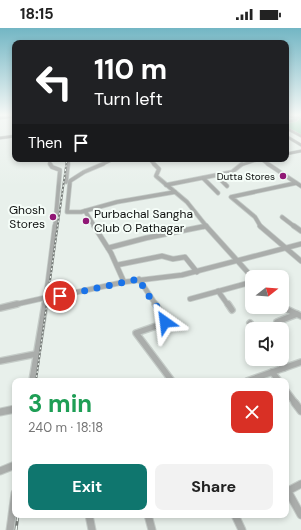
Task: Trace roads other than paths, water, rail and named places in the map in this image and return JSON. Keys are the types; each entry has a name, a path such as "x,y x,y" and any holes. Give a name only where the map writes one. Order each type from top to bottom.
{"street":[{"path":"290,138 301,145"},
{"path":"289,153 301,151"},
{"path":"32,378 60,183 60,170 52,167 50,162"},
{"path":"69,162 66,211 70,213 85,211 111,203 175,192"},
{"path":"60,183 68,182 79,175 107,162"},
{"path":"152,162 159,169 156,176 187,202 219,242 239,260 247,270"},
{"path":"166,185 233,172 243,163 247,162"},
{"path":"264,162 301,186"},
{"path":"217,176 227,186"},
{"path":"203,178 218,193"},
{"path":"296,183 231,197 255,217 260,226 301,261"},
{"path":"85,211 108,248 124,282"},
{"path":"282,217 301,231"},
{"path":"108,248 146,238 206,226"},
{"path":"60,296 139,279 178,276 301,244"},
{"path":"117,265 162,256 173,259 183,257 189,260 196,272"},
{"path":"139,279 146,292 166,319 162,324 136,333 170,378"},
{"path":"190,298 245,284"},
{"path":"218,291 232,310"},
{"path":"0,308 44,298"},
{"path":"289,310 299,315"},
{"path":"277,322 299,315"},
{"path":"0,361 36,354"},
{"path":"255,378 301,362"},
{"path":"272,372 277,378"},
{"path":"289,395 301,411"},
{"path":"0,412 12,410"},
{"path":"0,471 12,467"},
{"path":"289,489 301,484"},
{"path":"289,494 301,515"},
{"path":"10,530 12,515"},
{"path":"90,518 92,530"},
{"path":"149,518 152,530"},
{"path":"237,518 242,530"}],"railway":[{"path":"36,378 67,162"},
{"path":"16,530 18,518"}],"place":[{"name":"Dutta Stores","path":"283,176"},
{"name":"Ghosh Stores","path":"53,217"},
{"name":"Purbachal Sangha Club O Pathagar","path":"86,221"}]}
